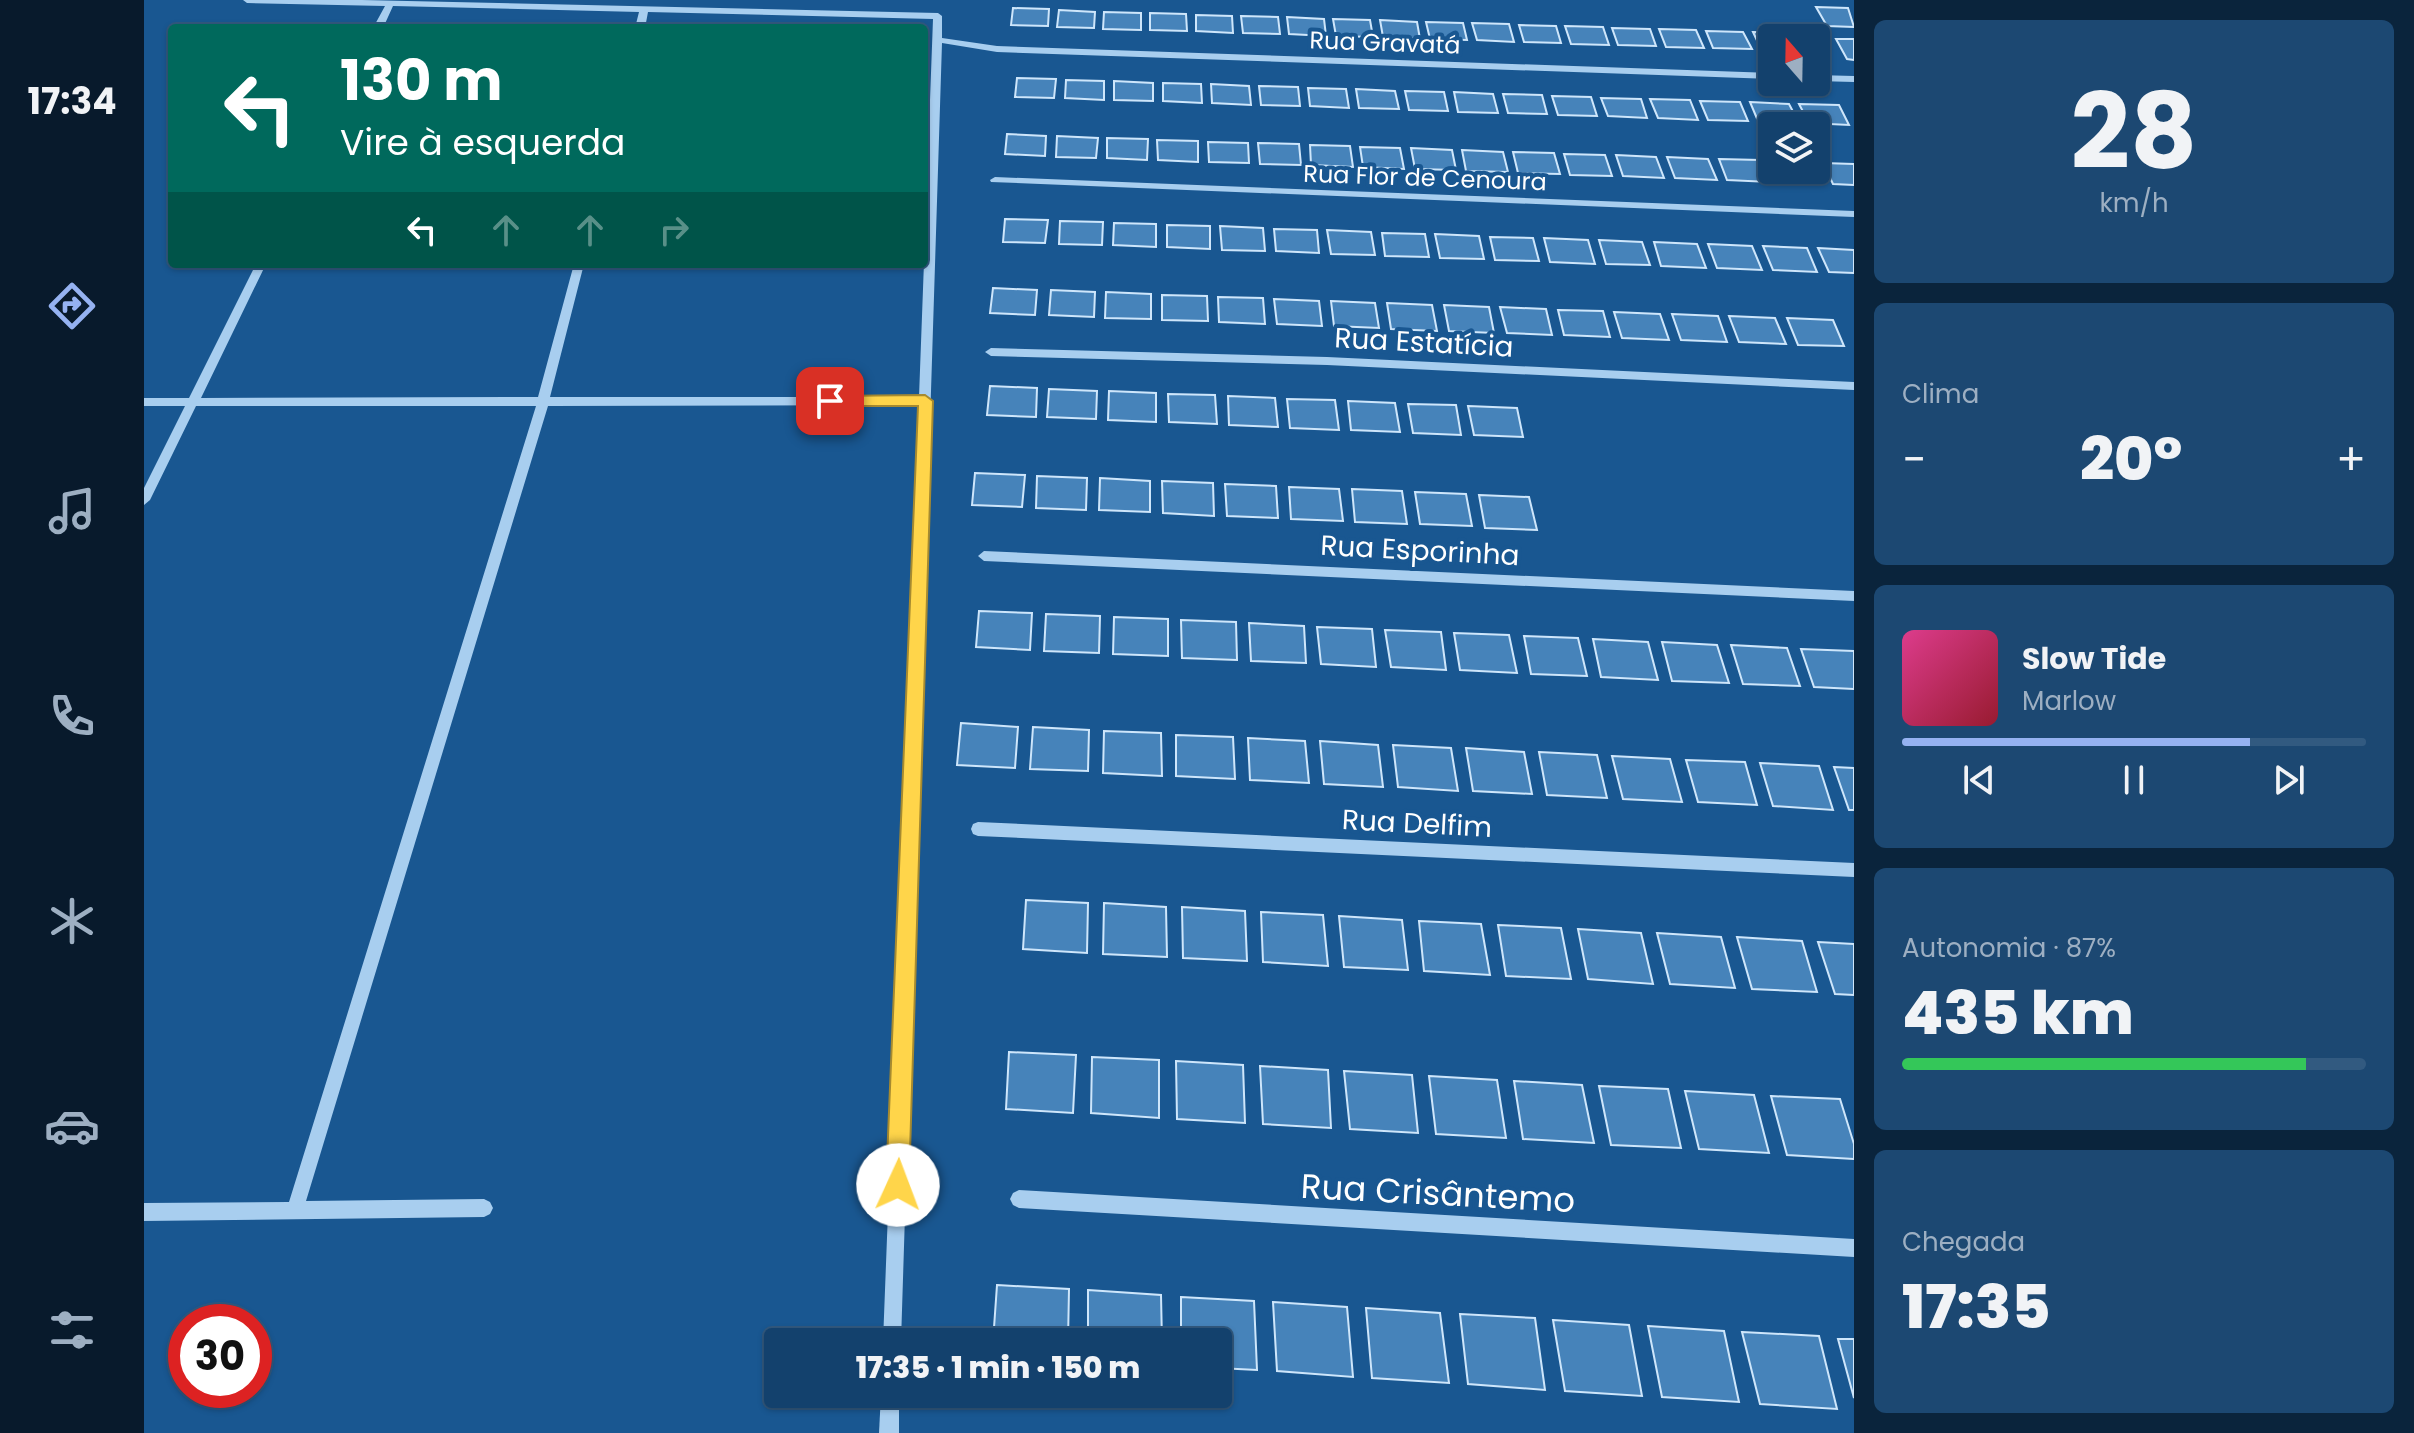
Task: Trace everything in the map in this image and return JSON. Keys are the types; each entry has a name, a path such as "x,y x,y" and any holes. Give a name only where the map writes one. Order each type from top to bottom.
{"street":[{"path":"247,0 938,16 892,1328"},
{"path":"380,24 390,4"},
{"path":"641,24 644,10"},
{"name":"Rua Gravatá","path":"938,40 997,49 1758,76"},
{"path":"1830,78 1854,79"},
{"name":"Rua Flor de Cenoura","path":"995,180 1854,214"},
{"path":"144,500 259,268"},
{"path":"295,1210 543,402 578,268"},
{"name":"Rua Estatícia","path":"991,352 1327,361 1854,386"},
{"path":"144,402 925,401"},
{"name":"Rua Esporinha","path":"984,556 1854,596"},
{"name":"Rua Delfim","path":"978,829 1854,870"},
{"name":"Rua Crisântemo","path":"1019,1199 1854,1248"},
{"path":"144,1212 484,1208"},
{"path":"889,1433 890,1408"}],"building":[{"path":"1816,7 1848,8 1854,27 1830,26"},
{"path":"1013,8 1049,9 1048,26 1011,25"},
{"path":"1059,10 1095,12 1094,28 1057,27"},
{"path":"1104,12 1141,13 1141,30 1103,29"},
{"path":"1150,13 1186,14 1187,31 1150,30"},
{"path":"1196,15 1232,16 1233,33 1196,31"},
{"path":"1241,16 1278,17 1280,34 1243,33"},
{"path":"1287,17 1324,19 1326,36 1289,34"},
{"path":"1333,19 1370,20 1373,37 1336,36"},
{"path":"1380,20 1417,22 1420,39 1383,37"},
{"path":"1426,22 1463,23 1467,40 1430,39"},
{"path":"1472,23 1509,24 1514,42 1477,40"},
{"path":"1519,25 1556,26 1561,43 1524,42"},
{"path":"1565,26 1603,27 1609,45 1571,44"},
{"path":"1612,28 1650,29 1656,46 1618,45"},
{"path":"1659,29 1696,30 1704,48 1666,47"},
{"path":"1706,31 1743,32 1752,49 1713,48"},
{"path":"1836,39 1854,39 1854,60 1847,59"},
{"path":"1017,78 1056,79 1054,98 1015,97"},
{"path":"1066,80 1104,81 1104,100 1065,98"},
{"path":"1114,81 1153,83 1153,101 1114,100"},
{"path":"1163,83 1201,84 1202,103 1163,101"},
{"path":"1211,84 1249,86 1251,105 1212,103"},
{"path":"1259,86 1298,87 1300,106 1261,105"},
{"path":"1308,88 1346,89 1349,108 1310,106"},
{"path":"1356,89 1395,91 1399,109 1359,108"},
{"path":"1405,91 1444,92 1448,111 1409,110"},
{"path":"1454,92 1493,94 1498,113 1458,112"},
{"path":"1503,94 1542,95 1547,114 1508,113"},
{"path":"1552,96 1591,97 1597,116 1558,115"},
{"path":"1601,98 1641,99 1647,118 1608,116"},
{"path":"1650,99 1690,100 1698,120 1658,118"},
{"path":"1700,101 1740,102 1748,121 1708,120"},
{"path":"1750,102 1789,104 1793,112 1758,112 1758,121"},
{"path":"1799,104 1839,105 1849,125 1830,124 1830,112 1803,112"},
{"path":"1007,134 1046,136 1045,156 1005,154"},
{"path":"1057,136 1098,138 1096,158 1056,157"},
{"path":"1107,138 1148,139 1147,160 1107,158"},
{"path":"1157,140 1198,141 1198,162 1158,160"},
{"path":"1208,142 1248,143 1249,163 1209,162"},
{"path":"1258,143 1299,144 1301,165 1260,164"},
{"path":"1310,145 1350,146 1353,167 1311,165"},
{"path":"1360,147 1400,148 1404,169 1363,167"},
{"path":"1411,148 1452,150 1456,170 1415,169"},
{"path":"1462,150 1503,152 1508,172 1466,171"},
{"path":"1513,152 1554,153 1560,174 1518,173"},
{"path":"1564,154 1605,155 1612,176 1570,175"},
{"path":"1616,155 1656,157 1664,178 1623,176"},
{"path":"1667,157 1708,159 1717,180 1675,178"},
{"path":"1719,159 1758,160 1758,181 1727,180"},
{"path":"1830,163 1854,164 1854,185 1833,184"},
{"path":"1005,219 1048,220 1045,243 1003,242"},
{"path":"1060,221 1103,222 1102,245 1059,244"},
{"path":"1114,223 1156,224 1156,247 1113,245"},
{"path":"1167,225 1210,226 1210,249 1167,247"},
{"path":"1220,226 1263,228 1265,251 1222,250"},
{"path":"1274,229 1317,230 1319,253 1276,251"},
{"path":"1327,230 1371,232 1375,255 1331,254"},
{"path":"1382,233 1425,234 1429,257 1385,256"},
{"path":"1435,234 1479,236 1484,259 1440,258"},
{"path":"1490,237 1533,238 1539,261 1495,260"},
{"path":"1544,238 1588,240 1595,264 1550,262"},
{"path":"1599,240 1642,242 1650,265 1606,264"},
{"path":"1654,242 1697,244 1706,268 1661,266"},
{"path":"1708,244 1752,246 1762,270 1717,268"},
{"path":"1763,246 1807,248 1817,272 1773,270"},
{"path":"1818,248 1854,250 1854,273 1829,272"},
{"path":"993,288 1037,290 1035,315 990,313"},
{"path":"1051,290 1095,292 1094,317 1049,315"},
{"path":"1106,292 1151,294 1151,319 1105,318"},
{"path":"1162,295 1207,296 1208,321 1162,320"},
{"path":"1218,297 1263,298 1265,324 1219,322"},
{"path":"1274,299 1319,301 1322,326 1277,324"},
{"path":"1331,301 1375,303 1379,328 1334,326"},
{"path":"1387,303 1432,305 1437,331 1391,329"},
{"path":"1444,305 1489,307 1494,333 1449,331"},
{"path":"1500,307 1546,309 1552,335 1507,333"},
{"path":"1558,310 1603,311 1610,337 1564,335"},
{"path":"1614,312 1660,314 1669,340 1622,338"},
{"path":"1672,314 1718,316 1727,342 1681,340"},
{"path":"1729,316 1775,318 1786,344 1739,342"},
{"path":"1787,318 1833,320 1844,346 1798,345"},
{"path":"990,386 1037,388 1036,417 987,415"},
{"path":"1049,389 1097,391 1096,419 1047,417"},
{"path":"1109,391 1156,393 1156,422 1108,420"},
{"path":"1168,394 1215,395 1217,424 1169,422"},
{"path":"1228,396 1275,398 1278,427 1229,425"},
{"path":"1287,399 1335,400 1339,430 1290,428"},
{"path":"1348,401 1395,403 1400,432 1351,430"},
{"path":"1408,404 1456,405 1461,435 1413,433"},
{"path":"1468,406 1517,408 1523,437 1474,435"},
{"path":"975,473 1025,475 1022,507 972,505"},
{"path":"1037,476 1087,478 1086,510 1036,508"},
{"path":"1100,478 1150,481 1150,512 1099,510"},
{"path":"1162,481 1213,483 1214,516 1163,513"},
{"path":"1225,484 1276,486 1278,518 1227,516"},
{"path":"1289,487 1339,489 1343,521 1291,519"},
{"path":"1352,489 1402,491 1407,524 1355,522"},
{"path":"1415,492 1466,494 1472,526 1420,524"},
{"path":"1479,495 1529,497 1537,530 1485,528"},
{"path":"979,611 1032,613 1030,650 976,647"},
{"path":"1046,614 1100,616 1099,653 1044,651"},
{"path":"1114,617 1168,619 1168,656 1113,654"},
{"path":"1181,620 1236,622 1237,660 1182,658"},
{"path":"1249,623 1304,626 1306,663 1251,661"},
{"path":"1317,627 1372,629 1376,667 1321,664"},
{"path":"1385,630 1441,632 1446,670 1391,667"},
{"path":"1454,633 1509,635 1517,673 1460,670"},
{"path":"1524,636 1578,638 1587,676 1531,674"},
{"path":"1593,639 1648,642 1658,680 1601,677"},
{"path":"1662,642 1717,645 1729,683 1672,681"},
{"path":"1731,645 1787,648 1800,686 1743,684"},
{"path":"1801,649 1854,651 1854,689 1814,687"},
{"path":"961,723 1018,727 1015,768 957,765"},
{"path":"1033,727 1089,730 1088,771 1030,769"},
{"path":"1104,731 1161,733 1162,776 1103,773"},
{"path":"1176,735 1233,737 1235,779 1176,776"},
{"path":"1248,738 1305,741 1309,783 1250,780"},
{"path":"1320,741 1378,745 1383,787 1324,784"},
{"path":"1393,745 1451,748 1458,791 1398,787"},
{"path":"1466,748 1524,752 1532,794 1473,791"},
{"path":"1539,752 1597,755 1607,798 1547,795"},
{"path":"1612,756 1670,759 1682,802 1623,799"},
{"path":"1686,760 1745,762 1757,805 1698,802"},
{"path":"1760,763 1819,766 1833,810 1773,806"},
{"path":"1834,767 1854,768 1854,810 1849,810"},
{"path":"1026,900 1088,903 1087,953 1023,949"},
{"path":"1104,903 1166,907 1167,957 1103,954"},
{"path":"1182,907 1245,911 1247,961 1183,958"},
{"path":"1261,912 1323,915 1328,966 1263,962"},
{"path":"1339,916 1402,920 1408,970 1344,967"},
{"path":"1419,921 1481,924 1490,975 1424,971"},
{"path":"1498,925 1561,928 1571,979 1506,976"},
{"path":"1578,929 1641,933 1653,984 1588,979"},
{"path":"1657,933 1721,937 1735,988 1670,984"},
{"path":"1737,937 1802,941 1817,992 1752,989"},
{"path":"1818,942 1854,944 1854,995 1835,994"},
{"path":"1009,1052 1076,1055 1073,1113 1006,1109"},
{"path":"1092,1057 1159,1060 1159,1118 1091,1113"},
{"path":"1176,1061 1243,1065 1245,1123 1177,1119"},
{"path":"1260,1066 1328,1070 1331,1128 1263,1124"},
{"path":"1344,1071 1412,1075 1418,1133 1350,1129"},
{"path":"1429,1076 1497,1080 1506,1138 1436,1134"},
{"path":"1514,1081 1582,1085 1594,1143 1523,1139"},
{"path":"1599,1086 1668,1089 1681,1148 1611,1145"},
{"path":"1685,1091 1754,1095 1769,1153 1699,1149"},
{"path":"1771,1096 1840,1099 1854,1144 1854,1159 1787,1155"},
{"path":"997,1285 1069,1289 1068,1328 994,1328"},
{"path":"1088,1290 1161,1295 1162,1328 1088,1328"},
{"path":"1181,1297 1254,1301 1257,1370 1232,1369 1232,1328 1181,1328"},
{"path":"1273,1302 1347,1307 1353,1377 1277,1371"},
{"path":"1366,1308 1440,1313 1449,1383 1372,1378"},
{"path":"1460,1314 1535,1318 1545,1390 1468,1384"},
{"path":"1553,1320 1629,1325 1642,1396 1565,1391"},
{"path":"1648,1326 1724,1331 1739,1402 1662,1397"},
{"path":"1742,1332 1819,1336 1837,1409 1760,1404"},
{"path":"1838,1339 1854,1339 1854,1398"}],"route":[{"path":"830,401 925,401 898,1185"}]}
